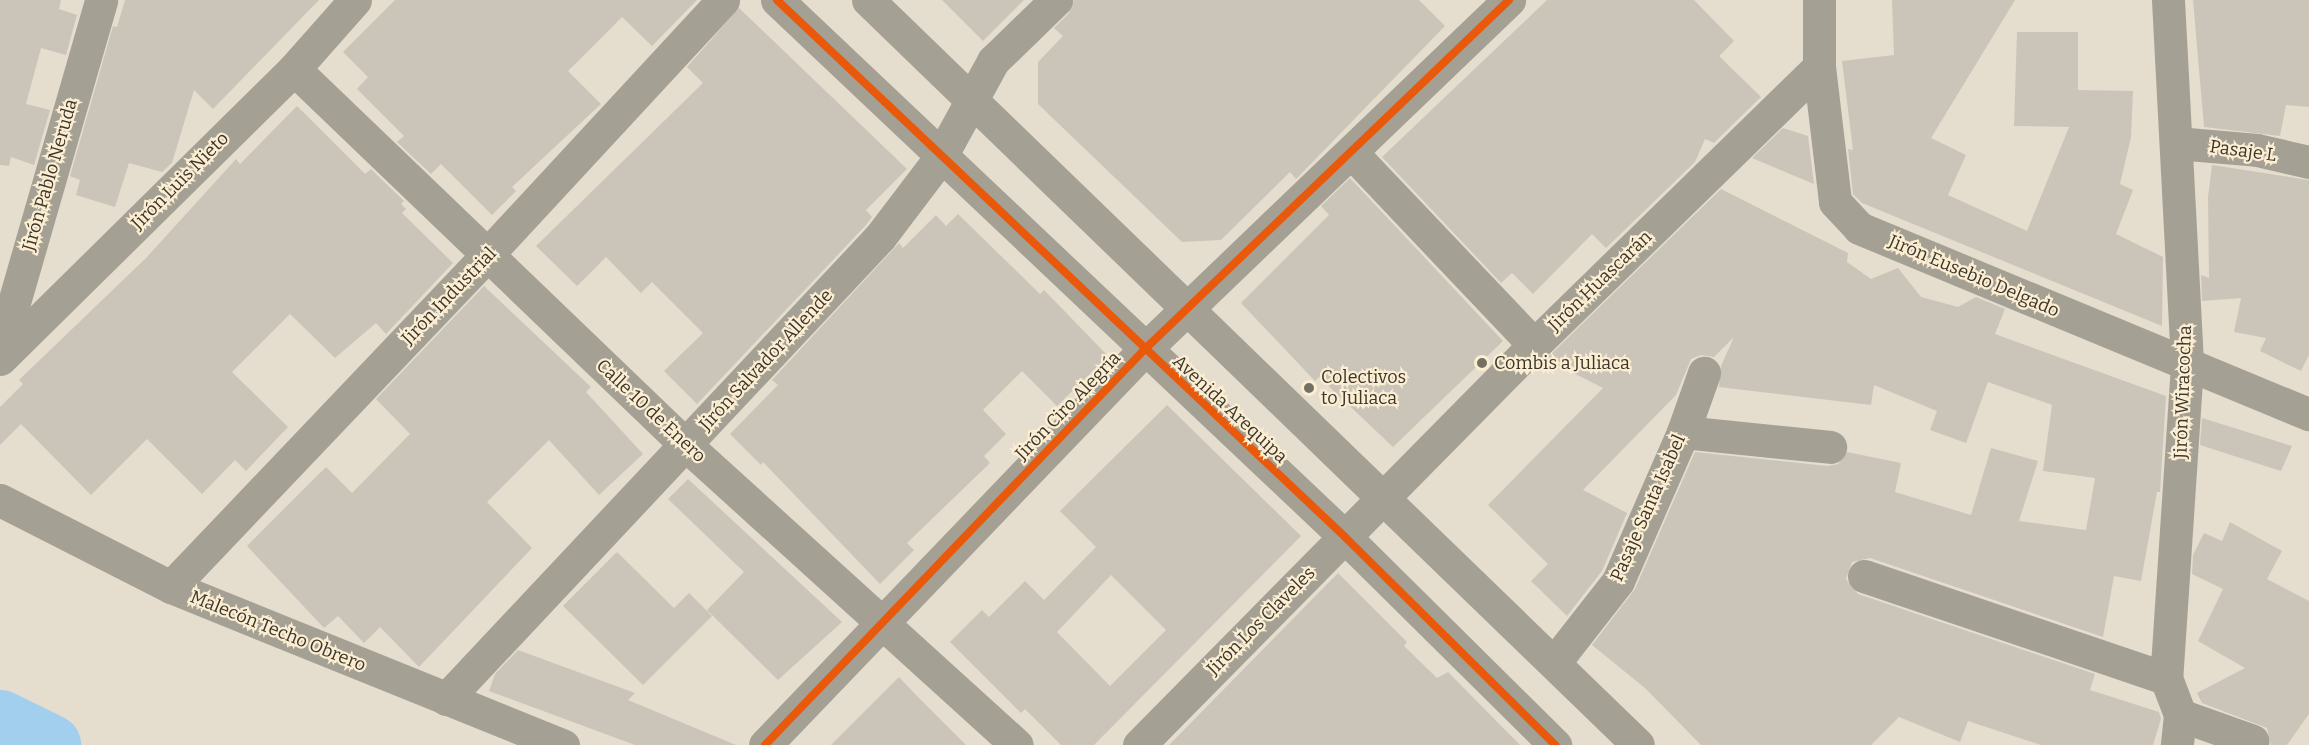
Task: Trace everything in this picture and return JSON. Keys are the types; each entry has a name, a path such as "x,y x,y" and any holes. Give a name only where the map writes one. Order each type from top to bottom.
{"street":[{"name":"Jirón Pablo Neruda","path":"0,351 100,0"},
{"name":"Jirón Luis Nieto","path":"0,359 294,69 355,0"},
{"name":"Jirón Industrial","path":"171,587 486,256 723,0"},
{"name":"Avenida Arequipa","path":"777,0 940,158 1344,537 1555,745"},
{"path":"868,0 1638,745"},
{"name":"Jirón Salvador Allende","path":"446,699 687,446 880,237 940,158 993,61 1056,0"},
{"name":"Jirón Eusebio Delgado","path":"1819,0 1819,67 1836,202 1859,228 2309,414"},
{"name":"Jirón Wiracocha","path":"2168,0 2187,365 2166,678 2178,730"},
{"name":"Jirón Ciro Alegría","path":"765,745 881,620 1144,350 1352,153 1495,4"},
{"name":"Jirón Huascarán","path":"1384,498 1534,345 1819,67"},
{"name":"Calle 10 de Enero","path":"294,69 486,256 687,446 1017,745"},
{"name":"Pasaje L","path":"2176,143 2257,150 2309,162"},
{"path":"1352,153 1534,345"},
{"name":"Pasaje Santa Isabel","path":"1554,663 1618,581 1683,432 1704,373"},
{"path":"1683,432 1830,447"},
{"name":"Jirón Los Claveles","path":"1139,745 1384,498"},
{"name":"Malecón Techo Obrero","path":"0,500 171,587 563,745"},
{"path":"1864,576 2166,678"},
{"path":"2178,730 2253,741"}],"building":[{"path":"0,0 61,0 59,9 77,15 66,55 41,48 26,104 50,110 34,165 11,157 9,166 0,165"},
{"path":"125,0 319,0 213,109 194,90 172,163 162,172 129,163 115,207 76,195 80,180 70,176 113,26 117,27"},
{"path":"395,0 697,0 652,46 622,17 568,71 601,104 512,187 516,191 492,215 441,164 431,174 397,142 404,136 357,89 368,77 343,52"},
{"path":"942,0 1024,0 983,41"},
{"path":"1074,0 1419,0 1445,26 1296,179 1290,172 1221,240 1182,242 1038,104 1038,62 1063,36 1054,28 1069,13"},
{"path":"1547,0 1694,0 1734,41 1719,56 1761,97 1714,143 1705,139 1695,162 1606,248 1592,234 1533,294 1512,273 1501,283 1382,157"},
{"path":"1892,0 2015,0 1931,138 1966,155 1948,195 2027,231 2069,127 2014,126 2017,32 2078,32 2078,90 2133,91 2131,137 2120,184 2133,190 2116,234 2163,257 2162,326 1862,203 1853,194 1848,149 1853,150 1842,61 1894,55"},
{"path":"2193,0 2309,0 2309,107 2286,105 2280,136 2204,127"},
{"path":"739,8 907,169 866,210 872,217 866,225 697,404 664,371 703,333 652,282 641,293 606,257 577,286 536,246 703,83 687,67"},
{"path":"297,106 365,174 371,169 404,201 401,204 406,209 402,213 453,263 386,334 376,323 335,358 290,314 232,372 288,427 246,471 235,460 202,494 147,439 91,495 21,424 0,445 0,407 23,384 19,380 147,257 236,159 240,164"},
{"path":"1783,128 1808,136 1814,184 1752,158"},
{"path":"2212,165 2309,180 2309,355 2301,371 2260,351 2266,338 2234,332 2241,298 2202,301 2201,275 2209,278 2208,197"},
{"path":"1350,178 1503,341 1393,447 1319,377 1315,381 1241,303 1329,215 1321,206"},
{"path":"1721,189 1848,253 1847,262 1871,279 1898,268 1921,297 1958,307 1976,297 2005,309 1995,334 2166,396 2160,492 2157,492 2141,581 2114,576 2103,637 1870,558 1852,562 1846,579 1858,594 2095,674 2090,690 2159,712 2161,719 2153,745 2041,745 1968,721 1960,742 1899,717 1871,745 1701,745 1645,688 1592,645 1635,589 1695,452 1828,466 1838,464 1847,452 1901,463 1895,492 1971,515 1991,448 2038,461 2019,521 2086,530 2095,478 2043,471 2052,405 1988,382 1966,443 1930,430 1937,411 1874,385 1871,405 1719,387 1721,366 1734,337 1714,357 1701,355 1691,359 1676,395 1583,490 1627,513 1602,571 1567,616 1531,581 1548,564 1488,505 1603,388 1546,359"},
{"path":"958,214 1040,294 1044,290 1108,356 1057,406 1022,371 983,410 1006,434 984,456 990,463 907,543 914,550 880,584 763,462 761,465 730,434 778,385 772,380 899,243 903,248 936,215 946,226"},
{"path":"484,286 591,387 586,392 643,454 599,495 549,440 487,502 532,548 419,667 380,627 364,643 338,616 324,628 247,546 326,467 352,493 410,434 376,399"},
{"path":"1167,405 1301,536 1094,745 1061,745 1025,709 1021,713 950,642 982,610 989,617 1025,581 1044,600 1096,547 1060,511","holes":["1111,575 1166,630 1110,686 1057,632"]},
{"path":"2202,418 2292,446 2281,471 2200,445"},
{"path":"688,479 842,622 778,680 707,610 744,572 668,499"},
{"path":"2230,522 2282,551 2267,579 2309,601 2309,714 2287,745 2271,745 2267,728 2202,703 2197,693 2245,668 2198,641 2223,589 2192,574 2193,555 2204,533 2222,541"},
{"path":"617,552 674,608 689,593 712,616 643,685 563,606"},
{"path":"1338,573 1407,642 1404,646 1437,678 1448,672 1520,745 1169,745"},
{"path":"518,650 635,693 628,700 736,745 635,745 489,691 495,674"},
{"path":"899,677 966,745 831,745"}],"waterway":[{"path":"0,721 49,745"}],"cycle path":[{"path":"777,0 1345,537 1555,745"},
{"path":"765,745 1144,350 1509,0"}],"place":[{"name":"Combis a Juliaca","path":"1482,363"},
{"name":"Colectivos to Juliaca","path":"1309,388"}]}
